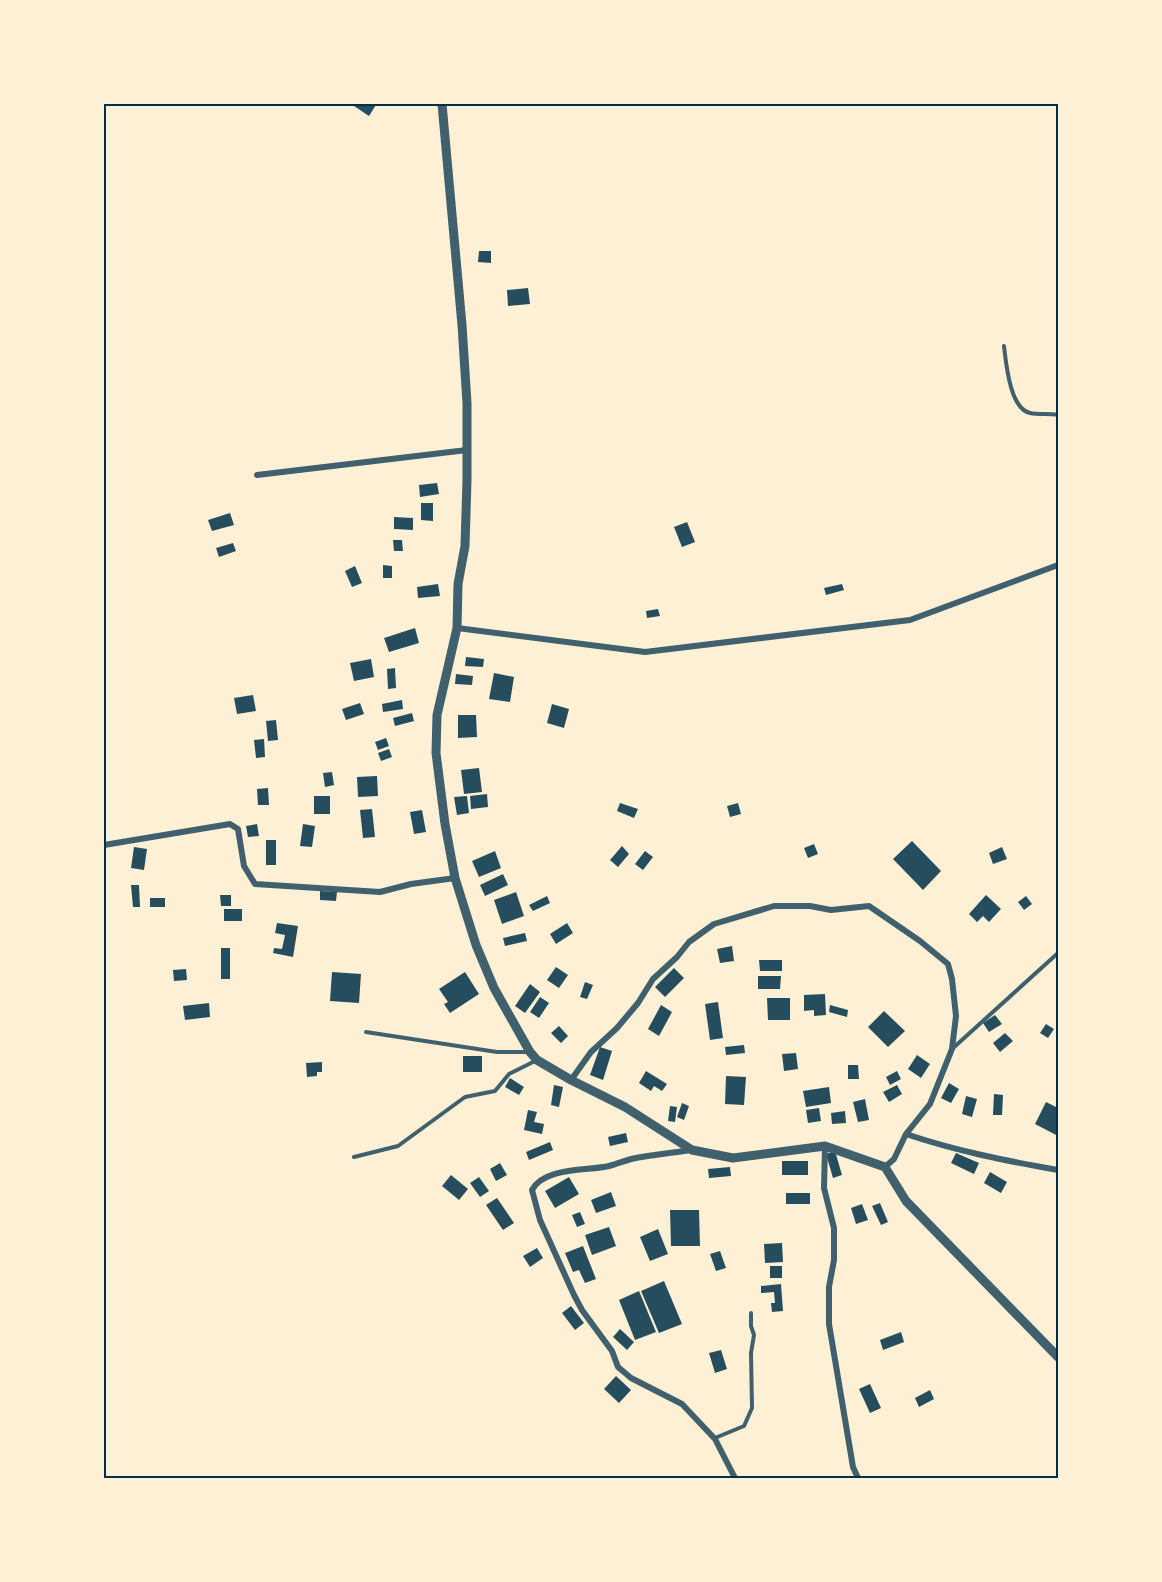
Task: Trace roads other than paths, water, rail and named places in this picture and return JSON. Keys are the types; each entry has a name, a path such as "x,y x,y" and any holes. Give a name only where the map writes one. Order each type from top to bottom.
{"street":[{"path":"442,104 467,404 465,546 458,584 457,628 437,715 436,753 455,878 476,945 490,978 530,1052 537,1060 625,1107 692,1150"},
{"path":"257,475 467,450"},
{"path":"457,628 645,652 910,620 1059,565"},
{"path":"104,845 230,824 238,829 244,866 255,884 380,892 411,884 455,878"},
{"path":"571,1080 591,1053 617,1028 638,1003 652,979 677,957 689,942 714,924 774,906 810,906 831,910 869,906 948,964 956,1016 952,1049 930,1104 906,1134 894,1159 885,1167"},
{"path":"906,1134 934,1144 1024,1165 1059,1170"},
{"path":"825,1146 824,1188 834,1228 834,1260 829,1287 829,1324 853,1467 858,1479"},
{"path":"735,1479 715,1438 682,1404 631,1378 618,1367 612,1351 582,1310 574,1295 540,1220 532,1190 535,1184 542,1179 580,1168 612,1166 630,1159 692,1150 734,1158 825,1146 885,1167 906,1201 1059,1356"}],"lane":[{"path":"1004,346 1007,372 1017,402 1028,413 1059,415"},
{"path":"952,1049 1059,953"},
{"path":"366,1032 497,1052 530,1052"},
{"path":"354,1157 398,1146 465,1098 495,1091 509,1074 537,1060"},
{"path":"715,1438 744,1426 752,1408 751,1353 754,1335 750,1326 751,1313"}]}
